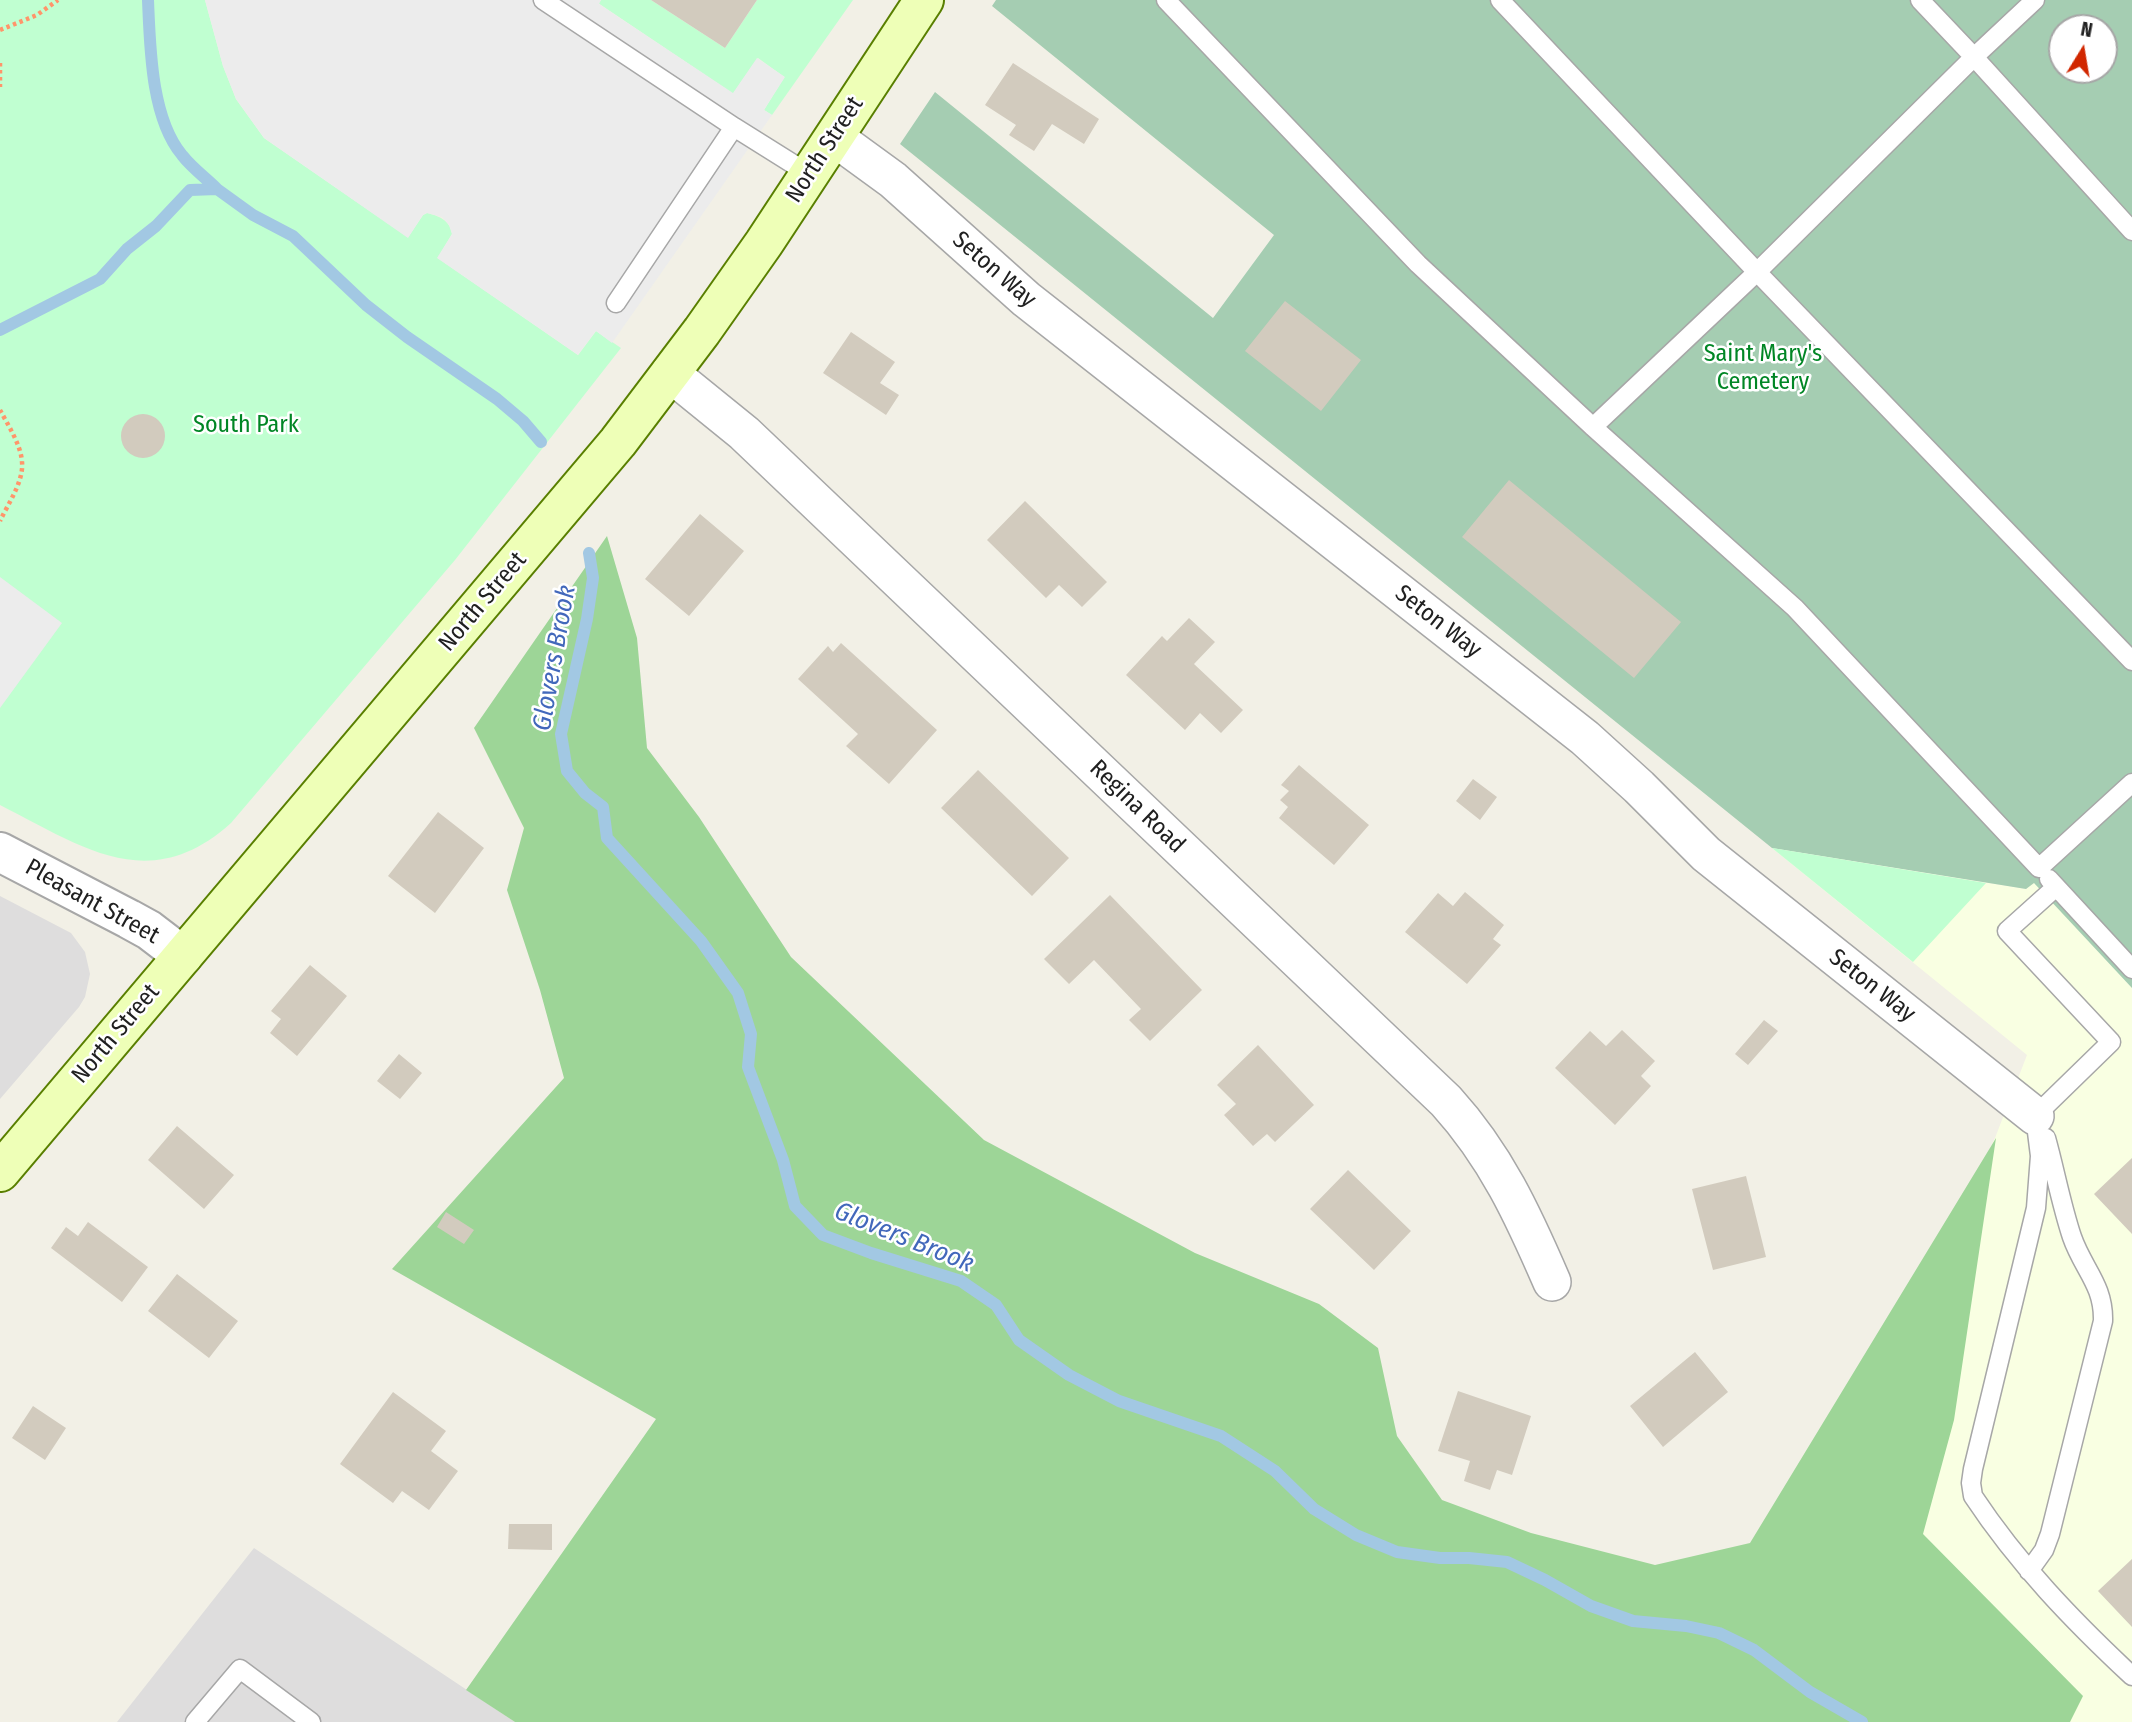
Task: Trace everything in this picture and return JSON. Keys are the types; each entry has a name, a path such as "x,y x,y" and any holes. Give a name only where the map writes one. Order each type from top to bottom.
{"main road":[{"name":"North Street","path":"0,1172 596,469 670,373 764,243 924,0"}],"street":[{"name":"Seton Way","path":"834,137 893,180 1037,307 1585,738 1630,778 1706,854 2035,1116"},
{"name":"Regina Road","path":"670,373 744,433 1446,1101 1469,1126 1502,1175 1552,1282"},
{"name":"Pleasant Street","path":"0,852 149,930 183,956"}],"lane":[{"path":"543,0 809,174"},
{"path":"1166,0 1386,234 1593,427 1796,608 2132,969"},
{"path":"1500,0 1757,272 2132,661"},
{"path":"1920,0 2132,231"},
{"path":"1593,427 1757,272 2035,0"},
{"path":"616,303 734,127"},
{"path":"2039,869 2132,783"},
{"path":"2035,1116 2111,1042 2007,931 2056,887"},
{"path":"2035,1116 2040,1156 2036,1208 1971,1483 1973,1496 2029,1571 2075,1623 2132,1676"},
{"path":"2029,1571 2044,1549 2050,1534 2103,1321 2101,1294 2073,1240 2044,1132 2035,1116"},
{"path":"195,1722 240,1669 311,1722"}],"path":[{"path":"0,30 37,15 58,0"},
{"path":"0,63 0,87"},
{"path":"0,410 20,452 22,465 18,481 0,521"}],"shaded area":[{"path":"205,0 601,0 599,4 733,93 757,58 785,77 764,110 772,115 612,343 596,331 578,355 437,258 452,234 442,217 427,213 423,215 408,238 264,138 236,99 223,66"},
{"path":"0,577 62,623 0,708"},
{"path":"1772,848 2026,889 2034,882 2132,988 2132,1722 1974,1722 1953,1688 1888,1360 1995,1138 2027,1055"},
{"path":"0,896 71,933 85,952 90,974 85,997 79,1007 0,1099"},
{"path":"254,1548 515,1722 117,1722"}],"green space":[{"name":"South Park","path":"0,0 205,0 223,66 236,99 264,138 408,237 423,215 427,213 443,219 452,234 438,258 578,355 596,331 621,348 455,560 231,823 201,845 172,857 143,861 115,857 59,836 0,805"},
{"path":"601,0 651,0 725,48 757,0 853,0 772,115 764,110 784,77 758,58 733,94 598,3"},
{"name":"Saint Mary's Cemetery","path":"996,0 2132,0 2132,988 2034,883 2026,889 1772,848 900,144 935,92 1213,318 1274,235 992,6"},
{"path":"607,536 637,638 647,748 699,817 791,957 984,1140 1195,1253 1319,1304 1378,1348 1397,1436 1442,1500 1531,1533 1655,1565 1750,1543 1996,1138 1954,1420 1923,1534 2083,1696 2070,1722 515,1722 466,1690 656,1419 392,1269 564,1078 540,990 507,890 524,828 474,728"},
{"path":"1772,848 1986,883 1913,962"}],"building":[{"path":"651,0 757,0 725,48"},
{"path":"1013,63 1099,119 1084,144 1052,124 1034,151 1009,135 1016,125 985,105"},
{"path":"1285,301 1361,360 1321,411 1245,351"},
{"path":"851,332 895,362 880,383 899,395 886,415 823,373"},
{"path":"143,414 158,421 165,436 158,451 143,458 128,451 121,436 128,421"},
{"path":"1509,480 1681,622 1634,678 1462,537"},
{"path":"1025,501 1107,582 1082,607 1059,585 1046,598 987,540"},
{"path":"700,514 744,551 689,616 645,579"},
{"path":"1189,618 1215,642 1194,664 1243,710 1221,733 1200,713 1185,730 1126,675 1162,636 1167,641"},
{"path":"841,643 937,730 889,784 846,746 858,734 798,679 828,646 833,652"},
{"path":"1299,765 1369,825 1334,865 1279,818 1288,807 1280,800 1289,791 1281,785"},
{"path":"978,770 1069,858 1032,896 941,808"},
{"path":"1473,779 1497,797 1480,820 1456,801"},
{"path":"438,812 484,848 435,913 388,876"},
{"path":"1465,892 1504,925 1493,939 1501,945 1467,984 1405,932 1438,893 1453,906"},
{"path":"1110,895 1202,990 1150,1041 1129,1020 1141,1009 1094,960 1069,984 1044,959"},
{"path":"310,965 347,996 297,1056 270,1033 281,1019 271,1011"},
{"path":"1764,1020 1778,1031 1748,1065 1735,1054"},
{"path":"1622,1030 1655,1061 1641,1076 1651,1086 1615,1125 1555,1068 1590,1031 1606,1046"},
{"path":"1258,1045 1314,1105 1275,1142 1267,1134 1253,1146 1224,1115 1236,1104 1217,1085"},
{"path":"399,1054 422,1073 400,1099 377,1081"},
{"path":"177,1126 234,1175 204,1209 148,1160"},
{"path":"2132,1158 2132,1234 2094,1194"},
{"path":"1348,1170 1411,1231 1374,1270 1310,1209"},
{"path":"1746,1176 1766,1257 1713,1270 1692,1189"},
{"path":"446,1212 474,1230 464,1244 437,1227"},
{"path":"88,1222 148,1267 122,1302 51,1248 66,1227 78,1236"},
{"path":"177,1274 238,1321 209,1358 148,1311"},
{"path":"1695,1352 1728,1392 1663,1447 1630,1406"},
{"path":"1458,1391 1531,1416 1512,1475 1497,1470 1490,1490 1464,1481 1470,1461 1438,1451"},
{"path":"393,1392 446,1431 431,1451 458,1471 429,1510 402,1491 393,1503 340,1464"},
{"path":"33,1406 66,1428 45,1460 12,1438"},
{"path":"509,1524 552,1524 552,1550 508,1549"},
{"path":"2132,1559 2132,1627 2098,1591"}],"waterway":[{"path":"148,0 154,81 164,122 182,155 217,189"},
{"name":"Glovers Brook","path":"0,330 100,279 127,249 156,226 190,190 217,189 253,215 293,236 366,305 497,399 523,421 541,442"},
{"name":"Glovers Brook","path":"589,553 593,578 587,619 561,734 567,771 585,793 603,807 607,838 701,941 738,993 751,1034 748,1067 783,1160 795,1206 823,1235 961,1281 996,1305 1019,1340 1069,1375 1119,1401 1221,1436 1275,1471 1314,1509 1356,1535 1397,1552 1507,1562 1591,1606 1633,1621 1686,1626 1719,1633 1754,1650 1810,1692 1862,1722"}]}
